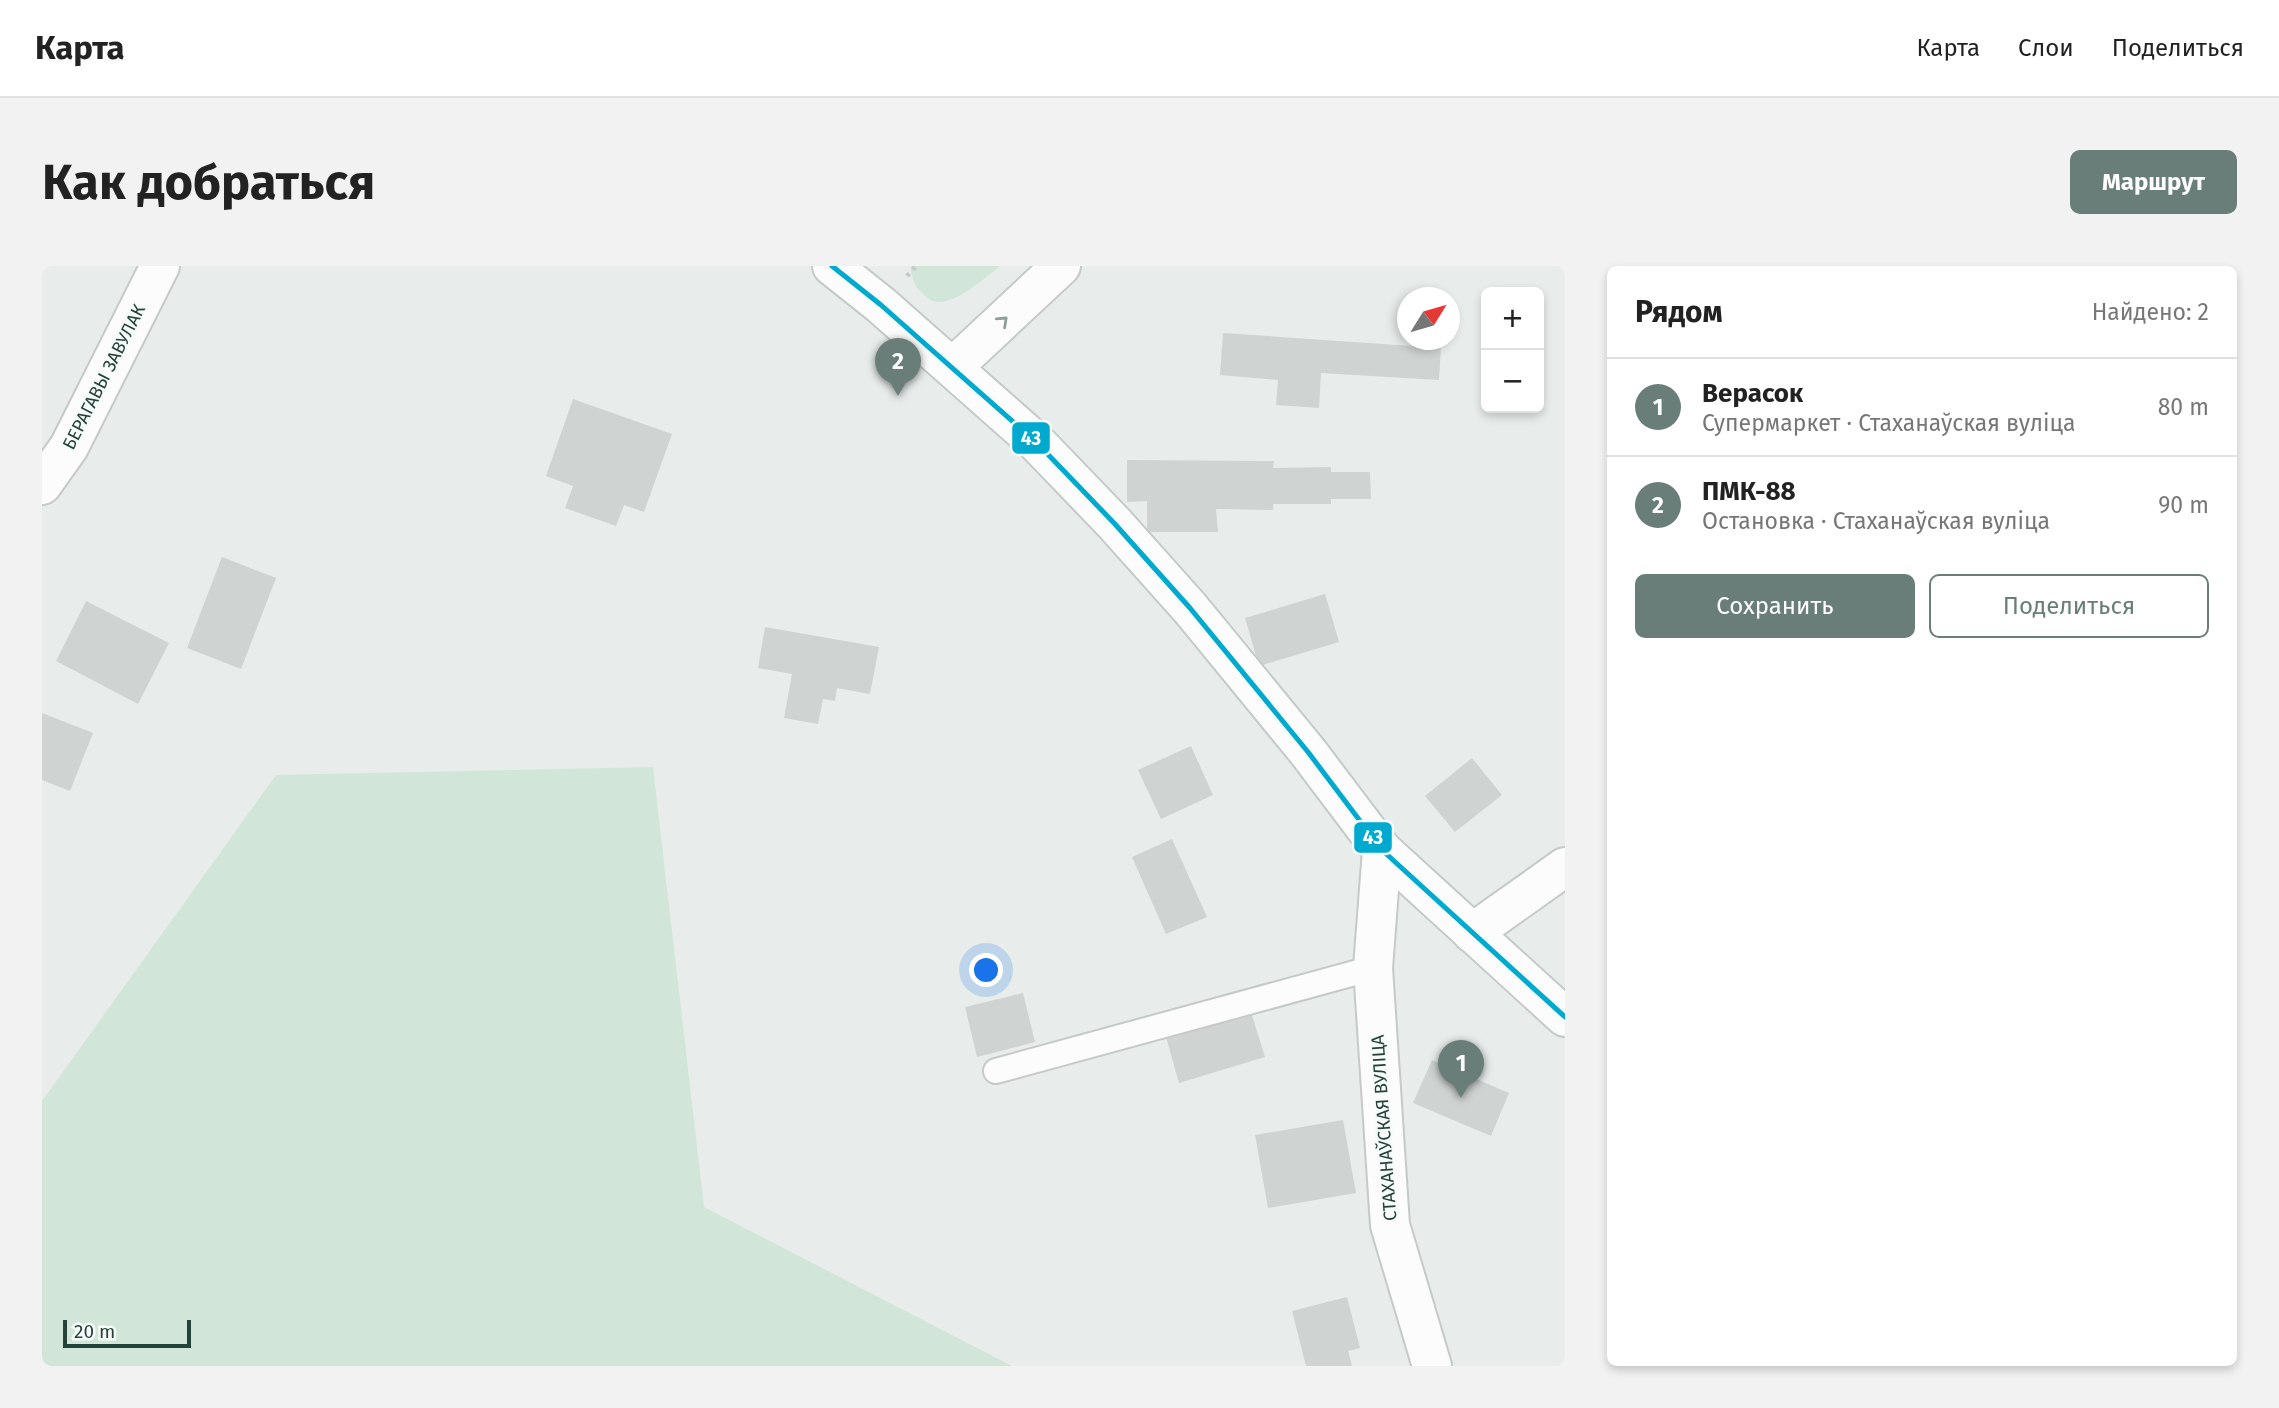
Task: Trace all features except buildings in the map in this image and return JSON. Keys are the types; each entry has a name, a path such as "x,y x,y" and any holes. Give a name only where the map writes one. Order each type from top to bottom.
{"street":[{"name":"БЕРАГАВЫ ЗАВУЛАК","path":"42,485 69,447 160,266"},
{"path":"832,266 953,367 1036,442 1190,608 1308,752 1382,850 1565,1017"},
{"path":"953,367 1061,266"},
{"name":"СТАХАНАЎСКАЯ ВУЛІЦА","path":"1382,850 1373,968 1390,1226 1432,1366"},
{"path":"1472,933 1565,867"}],"lane":[{"path":"996,1071 1373,968"}],"green space":[{"path":"911,266 1000,266 959,296 941,302 930,300 918,289"},
{"path":"653,767 704,1207 1012,1366 42,1366 42,1101 276,775"}],"transit line":[{"name":"43","path":"832,266 881,305 1036,442 1190,608 1308,752 1382,850 1565,1017"}],"place":[{"name":"ПМК-88","path":"898,396"},
{"name":"Верасок","path":"1461,1098"}]}
